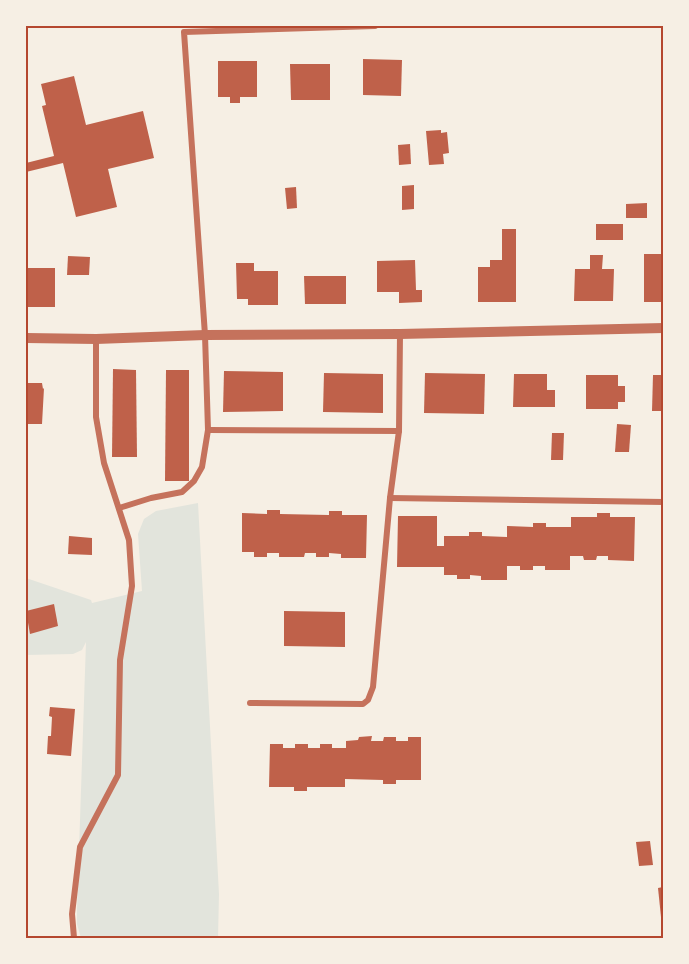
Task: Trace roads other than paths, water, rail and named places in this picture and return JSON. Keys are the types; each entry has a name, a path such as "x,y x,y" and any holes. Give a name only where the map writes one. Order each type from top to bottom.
{"street":[{"path":"119,508 151,498 182,492 194,482 202,466 208,430 205,335 184,32 375,26"},
{"path":"26,338 96,339 205,335 400,334 663,328"},
{"path":"250,703 363,704 368,700 373,687 390,498 399,432 400,334"},
{"path":"74,939 72,914 80,847 118,775 120,660 132,586 129,540 104,463 96,417 96,339"},
{"path":"208,430 399,432"},
{"path":"390,498 663,502"}]}
